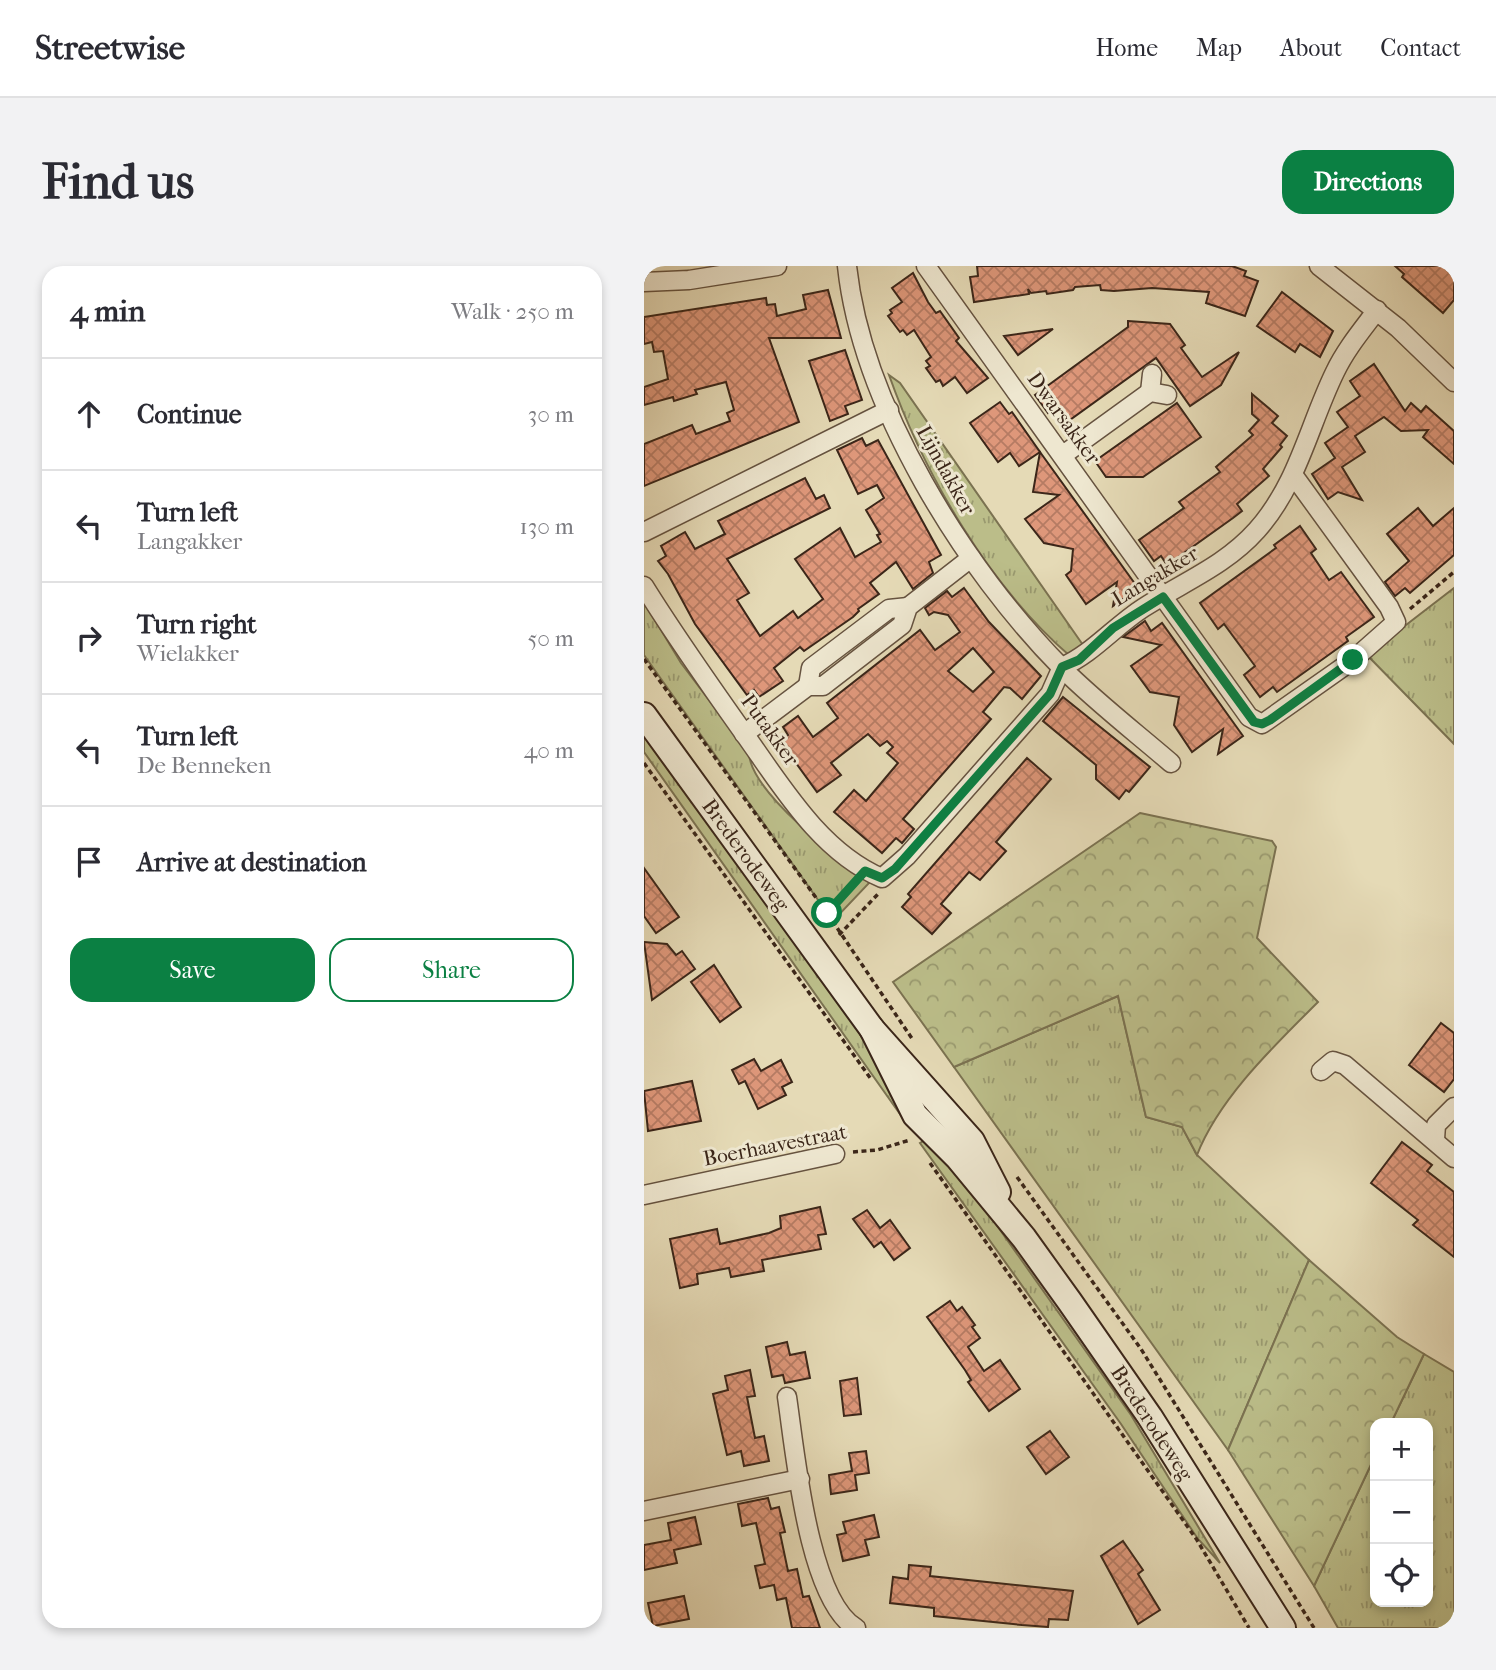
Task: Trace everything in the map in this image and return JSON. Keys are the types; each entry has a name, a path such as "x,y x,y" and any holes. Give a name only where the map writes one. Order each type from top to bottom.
{"main road":[{"name":"Brederodeweg","path":"644,715 872,1029 972,1141 1024,1238 1150,1417 1276,1623"}],"street":[{"path":"655,276 689,281 777,266"},
{"name":"Lijndakker","path":"847,266 865,342 889,410 926,483 971,558 999,598 1062,667 1171,763"},
{"name":"Dwarsakker","path":"926,266 1254,722 1262,724 1270,720 1353,660 1396,622"},
{"path":"1319,266 1377,310 1454,382"},
{"name":"Langakker","path":"1062,667 1079,660 1113,628 1216,567 1258,529 1294,476 1335,373 1377,310"},
{"path":"1063,455 1156,387"},
{"path":"644,533 889,410"},
{"path":"1294,476 1389,607 1396,622"},
{"path":"744,733 808,686 823,686 902,625 908,607 971,558"},
{"name":"Putakker","path":"644,586 678,642 798,809 874,875"},
{"path":"874,875 907,856 1050,694 1062,667"},
{"path":"1321,1071 1333,1062 1345,1065 1435,1139 1454,1158"},
{"path":"1435,1139 1436,1125 1454,1107"},
{"name":"Boerhaavestraat","path":"644,1195 835,1154"},
{"path":"786,1396 820,1573 834,1601 856,1628"},
{"path":"644,1511 800,1479"}],"path":[{"path":"1396,622 1454,572"},
{"path":"644,659 827,913 839,935 914,1042"},
{"path":"644,763 874,1083"},
{"path":"827,913 874,875 878,895 839,935"},
{"name":"Boerhaavestraat","path":"835,1154 877,1150 914,1138"},
{"path":"927,1158 1197,1540 1249,1628"},
{"path":"1016,1176 1141,1349 1314,1628"}],"green space":[{"path":"889,375 900,383 1083,645 1070,656 1040,628 1013,597 963,527 921,452"},
{"path":"1454,588 1454,744 1367,655"},
{"path":"644,602 681,663 749,753 753,769 764,787 799,824 870,882 833,921 644,655"},
{"path":"644,731 920,1117 907,1124 644,752"},
{"path":"1140,813 1272,841 1276,847 1257,938 1318,1002 1267,1054 1234,1093 1219,1113 1197,1155 1182,1127 1146,1117 1118,996 954,1067 893,982"},
{"path":"1118,996 1146,1117 1182,1127 1197,1155 1309,1260 1228,1450 954,1067"},
{"path":"933,1135 1131,1415 1220,1563 1198,1539 1121,1424 920,1143"},
{"path":"1309,1260 1397,1337 1424,1354 1393,1418 1370,1418 1370,1467 1314,1586 1228,1450"},
{"path":"1424,1354 1454,1372 1454,1628 1338,1628 1314,1586 1370,1467 1370,1607 1433,1607 1433,1418 1393,1418"}],"building":[{"path":"977,266 1232,266 1246,271 1244,276 1258,281 1245,316 1206,303 1209,292 1152,288 1114,291 1101,290 1100,285 1075,287 1073,290 1047,294 1046,291 1031,293 1028,289 1029,294 974,302 970,277 978,276"},
{"path":"1395,266 1448,266 1454,272 1454,300 1443,313 1402,277 1404,274"},
{"path":"913,273 928,302 936,313 940,311 959,338 956,341 988,378 967,393 955,377 943,386 940,380 936,382 926,368 930,366 926,361 931,357 914,330 907,335 903,330 900,332 888,316 892,313 890,310 902,302 892,288"},
{"path":"828,290 841,338 769,338 799,422 644,486 644,444 692,425 696,434 730,421 727,413 734,410 726,382 695,390 697,394 674,401 673,397 644,405 644,387 668,379 663,351 654,352 652,342 644,344 644,317 766,298 767,305 775,304 777,316 806,309 803,295"},
{"path":"1282,292 1333,331 1320,357 1300,344 1295,352 1257,326"},
{"path":"1128,321 1170,324 1185,345 1181,348 1202,377 1239,352 1221,385 1190,406 1156,358 1067,422 1056,406 1048,413 1035,395 1128,327"},
{"path":"1053,329 1018,355 1004,336"},
{"path":"845,350 862,400 845,406 848,414 830,421 809,361"},
{"path":"1374,364 1405,411 1411,403 1421,412 1426,406 1454,431 1454,464 1423,437 1428,430 1401,431 1384,417 1355,436 1365,452 1342,467 1362,500 1338,492 1328,499 1312,474 1335,458 1325,443 1348,427 1337,412 1360,396 1350,381"},
{"path":"1252,394 1278,416 1272,423 1287,436 1280,445 1282,447 1263,469 1269,476 1237,504 1242,511 1233,518 1167,565 1161,556 1154,561 1139,540 1184,508 1179,502 1220,472 1216,467 1253,435 1249,431 1259,420 1252,414"},
{"path":"1000,402 1009,414 1012,412 1040,452 1019,466 1010,453 998,462 970,423"},
{"path":"1177,403 1201,437 1143,477 1106,477 1095,461"},
{"path":"862,438 866,446 878,440 941,555 929,562 933,573 913,589 896,562 870,583 879,594 858,609 853,617 804,651 800,647 774,668 783,681 759,697 754,690 747,695 695,624 658,561 666,556 661,546 685,532 695,549 725,534 718,521 805,478 816,499 824,495 830,508 727,559 749,593 737,600 760,636 793,611 798,618 823,599 795,559 840,528 855,557 881,542 877,535 880,534 866,510 884,498 877,485 858,494 837,450"},
{"path":"1040,452 1138,588 1113,606 1117,582 1086,604 1066,575 1071,571 1073,549 1044,543 1025,519 1059,495 1033,492"},
{"path":"1418,508 1433,526 1454,508 1454,555 1410,593 1405,588 1395,596 1385,582 1409,561 1387,534"},
{"path":"1300,526 1316,549 1311,553 1329,580 1341,572 1374,617 1346,637 1348,641 1277,692 1273,687 1260,697 1244,675 1255,666 1224,624 1218,629 1200,603 1276,548 1274,545"},
{"path":"964,588 989,622 1041,676 1022,699 1010,688 1004,687 983,712 991,719 903,819 914,829 902,843 896,838 882,853 834,812 854,790 866,801 898,763 887,753 893,747 887,741 880,746 868,734 831,763 841,775 817,792 780,741 788,735 783,727 798,716 813,737 838,718 827,703 920,630 935,650 960,632 948,615 934,612 929,615 925,608 947,591 952,597","holes":["973,648 994,672 973,692 948,671"]},
{"path":"1145,621 1151,631 1162,623 1243,736 1218,754 1223,729 1192,752 1174,725 1179,697 1150,692 1131,666 1161,645 1123,637"},
{"path":"1063,697 1150,767 1129,792 1126,790 1119,799 1096,779 1096,765 1043,721"},
{"path":"1027,758 1051,779 996,842 1006,851 980,880 969,872 941,904 951,913 932,934 902,907 911,897 908,894"},
{"path":"644,868 679,917 656,933 644,916"},
{"path":"644,942 667,944 676,955 682,951 695,969 652,1000"},
{"path":"714,965 741,1007 720,1022 691,982"},
{"path":"1441,1023 1454,1033 1454,1079 1444,1092 1409,1065"},
{"path":"754,1059 761,1071 781,1060 792,1082 782,1087 786,1095 758,1109 745,1081 739,1084 732,1070"},
{"path":"692,1081 701,1121 648,1131 644,1091"},
{"path":"1402,1142 1432,1165 1427,1171 1454,1192 1454,1257 1413,1225 1418,1220 1371,1183"},
{"path":"820,1207 826,1234 818,1235 821,1249 762,1260 764,1271 731,1277 729,1268 697,1274 698,1284 680,1288 670,1239 717,1229 720,1244 769,1233 781,1228 780,1216"},
{"path":"867,1210 880,1228 890,1220 910,1248 894,1260 881,1242 874,1247 853,1219"},
{"path":"950,1301 957,1311 962,1307 975,1325 972,1327 980,1338 968,1347 984,1371 1000,1360 1020,1389 989,1411 968,1382 971,1380 965,1370 927,1317"},
{"path":"787,1342 790,1355 805,1352 810,1378 785,1383 783,1375 772,1377 766,1347"},
{"path":"750,1370 755,1396 747,1397 755,1438 764,1436 769,1461 744,1466 741,1451 727,1455 713,1394 728,1390 725,1376"},
{"path":"857,1378 861,1414 844,1416 840,1381"},
{"path":"1050,1431 1069,1457 1046,1474 1027,1447"},
{"path":"866,1451 869,1473 855,1475 857,1490 831,1494 829,1475 852,1471 849,1453"},
{"path":"768,1498 771,1509 779,1507 785,1532 780,1533 788,1571 797,1569 803,1597 809,1596 820,1628 792,1628 786,1598 777,1600 774,1585 760,1588 755,1566 765,1564 756,1523 742,1526 738,1504"},
{"path":"874,1515 879,1537 865,1540 869,1555 843,1561 837,1535 846,1533 843,1522"},
{"path":"695,1517 701,1544 674,1550 677,1563 644,1570 644,1545 671,1540 668,1523"},
{"path":"1123,1541 1143,1570 1138,1574 1160,1610 1138,1624 1101,1556"},
{"path":"909,1565 931,1567 930,1576 1073,1591 1068,1620 1049,1619 1048,1627 1022,1625 934,1616 934,1608 890,1603 893,1577 908,1579"},
{"path":"684,1596 689,1619 653,1626 648,1603"}],"route":[{"path":"827,913 865,871 882,878 895,869 1050,694 1062,667 1079,660 1113,628 1146,605 1163,597 1254,722 1262,724 1270,720 1353,660"}]}
